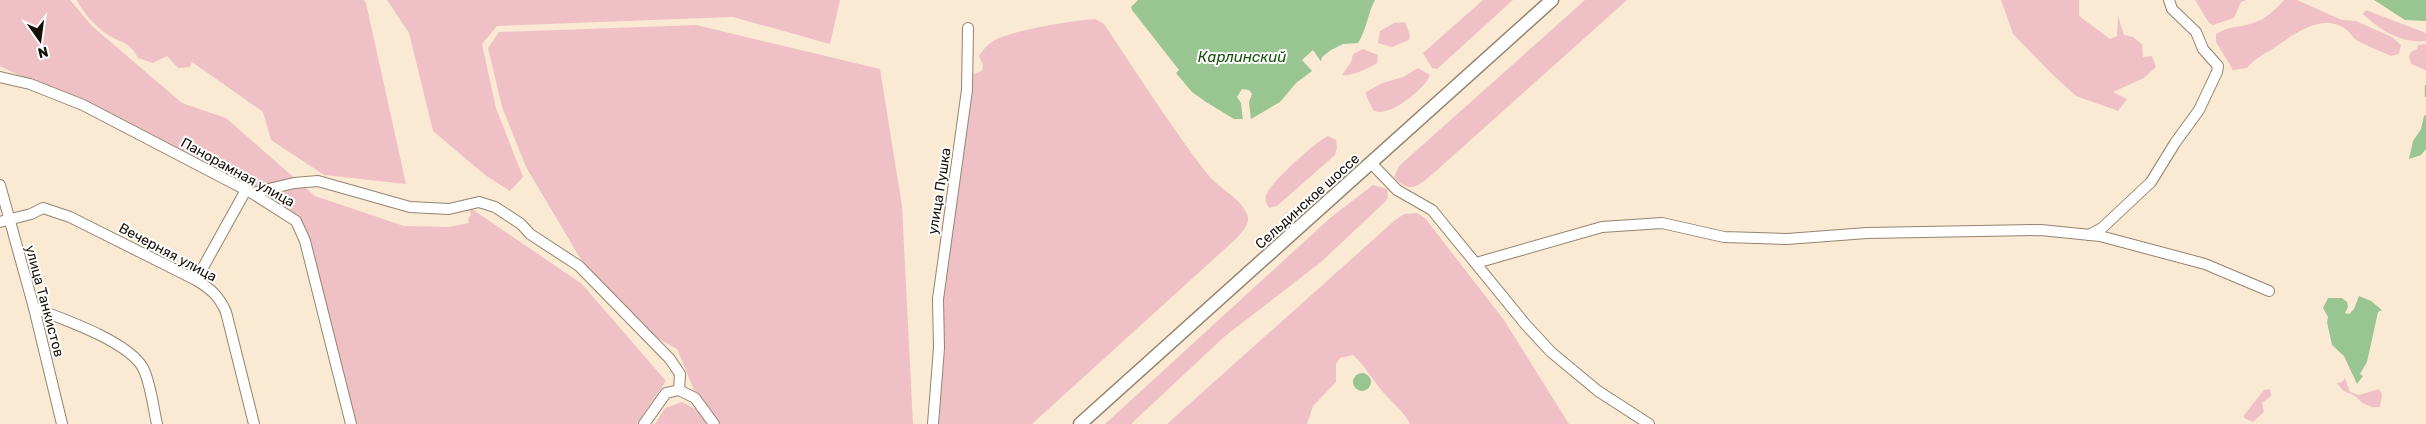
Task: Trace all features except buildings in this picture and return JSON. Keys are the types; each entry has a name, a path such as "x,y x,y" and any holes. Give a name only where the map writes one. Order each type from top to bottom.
{"main road":[{"name":"Сельдинское шоссе","path":"1080,424 1552,0"}],"street":[{"path":"2088,235 2102,228 2151,182 2175,143 2199,110 2217,72 2218,66 2203,49 2196,32 2172,9 2169,0"},
{"name":"улица Пушка","path":"933,424 938,358 938,299 967,90 968,28"},
{"name":"Панорамная улица","path":"0,77 30,84 83,105 249,192 290,216 300,227 351,424"},
{"path":"1371,163 1397,190 1432,210 1526,325 1551,352 1598,391 1649,424"},
{"path":"196,280 249,192 294,183 318,181 410,207 449,209 479,202 495,207 521,224 530,234 579,266 670,360 680,374 679,390"},
{"name":"улица Танкистов","path":"0,185 4,221 34,308 62,424"},
{"name":"Вечерняя улица","path":"4,221 43,208 50,210 70,217 196,280 214,291 226,312 254,424"},
{"path":"1476,263 1602,227 1662,223 1724,236 1786,239 1867,233 2031,230 2088,235 2205,264 2269,291"},
{"path":"34,308 74,324 130,352 143,370 157,424"},
{"path":"644,424 666,393 679,390 694,398 714,424"}],"shaded area":[{"path":"0,0 70,0 92,26 182,103 226,118 315,196 404,226 449,227 469,223 468,219 471,215 469,207 582,284 666,381 637,424 348,424 293,216 250,189 0,66"},
{"path":"77,0 364,0 406,184 324,175 271,140 263,112 192,62 190,67 178,68 167,56 153,63 138,58 132,48 108,35 94,24"},
{"path":"387,0 840,0 830,44 733,17 497,26 482,44 496,108 523,177 510,191 485,175 433,131 409,33"},
{"path":"1483,0 1513,0 1437,69 1432,68 1423,53"},
{"path":"1585,0 1627,0 1425,181 1410,187 1400,183 1394,177 1399,166"},
{"path":"2001,0 2079,0 2079,16 2110,39 2117,36 2118,16 2124,35 2133,37 2142,44 2143,57 2152,56 2156,67 2144,78 2113,92 2127,99 2118,111 2076,96 2013,34"},
{"path":"2195,0 2246,0 2241,2 2234,18 2213,25 2209,23"},
{"path":"2284,0 2297,0 2342,20 2356,21 2392,37 2401,45 2399,54 2391,56 2369,46 2356,40 2340,26 2331,23 2312,26 2303,30 2257,59 2247,68 2233,70 2216,42 2216,34 2225,29 2248,25 2266,17"},
{"path":"2366,10 2426,33 2426,41 2408,40 2392,35 2363,14"},
{"path":"1095,19 1104,24 1166,117 1205,171 1239,202 1247,214 1247,223 1238,237 1032,424 939,424 943,335 940,300 971,75 982,71 983,65 979,56 993,41 999,38 1046,26"},
{"path":"1405,22 1410,35 1409,40 1392,47 1378,43 1380,31 1394,23"},
{"path":"696,25 880,69 902,206 913,424 717,424 698,400 677,349 647,332 586,268 526,167 502,107 488,48 499,32"},
{"path":"2426,44 2425,70 2411,64 2409,56 2411,52 2417,49 2418,45"},
{"path":"1363,49 1378,55 1377,63 1360,72 1342,75 1351,62 1353,54"},
{"path":"1418,68 1430,75 1421,88 1396,107 1387,111 1379,112 1373,110 1366,92 1382,83 1403,77"},
{"path":"1328,136 1336,140 1337,148 1335,155 1277,206 1269,208 1266,197 1271,188 1285,171"},
{"path":"1373,185 1387,189 1388,197 1385,202 1321,262 1224,337 1131,424 1105,424 1330,218"},
{"path":"1417,213 1425,218 1504,320 1569,424 1410,424 1353,355 1340,358 1336,364 1336,382 1313,406 1307,424 1167,424 1394,221 1404,214"},
{"path":"2345,378 2350,392 2359,395 2379,389 2382,394 2380,407 2366,405 2353,395 2342,390 2337,383 2342,382"},
{"path":"2269,389 2271,396 2262,403 2264,412 2253,422 2244,418 2244,415 2264,390"},
{"path":"682,402 697,410 707,424 655,424 665,408"}],"water":[{"name":"Карлинский","path":"1138,0 1375,0 1358,43 1343,44 1331,50 1322,57 1320,65 1296,83 1280,102 1251,119 1234,119 1192,92 1176,73 1179,70 1132,10 1131,7"},
{"path":"2374,0 2426,0 2426,21 2405,20"},
{"path":"2426,115 2426,149 2421,155 2409,159 2413,141 2421,129 2424,116"},
{"path":"2359,296 2371,301 2382,310 2378,312 2367,362 2360,374 2363,376 2357,384 2344,356 2332,345 2327,322 2328,317 2323,308 2328,298 2342,298 2347,302 2348,307 2345,313 2349,314 2354,309"},
{"path":"1362,373 1370,378 1371,382 1366,390 1362,391 1354,386 1353,382 1358,374"}],"pier":[{"path":"1313,50 1322,63 1313,72 1302,60"},
{"path":"1242,89 1249,90 1252,94 1249,102 1251,120 1243,121 1241,103 1237,97"}],"waterway":[{"path":"2426,86 2426,96"}]}
